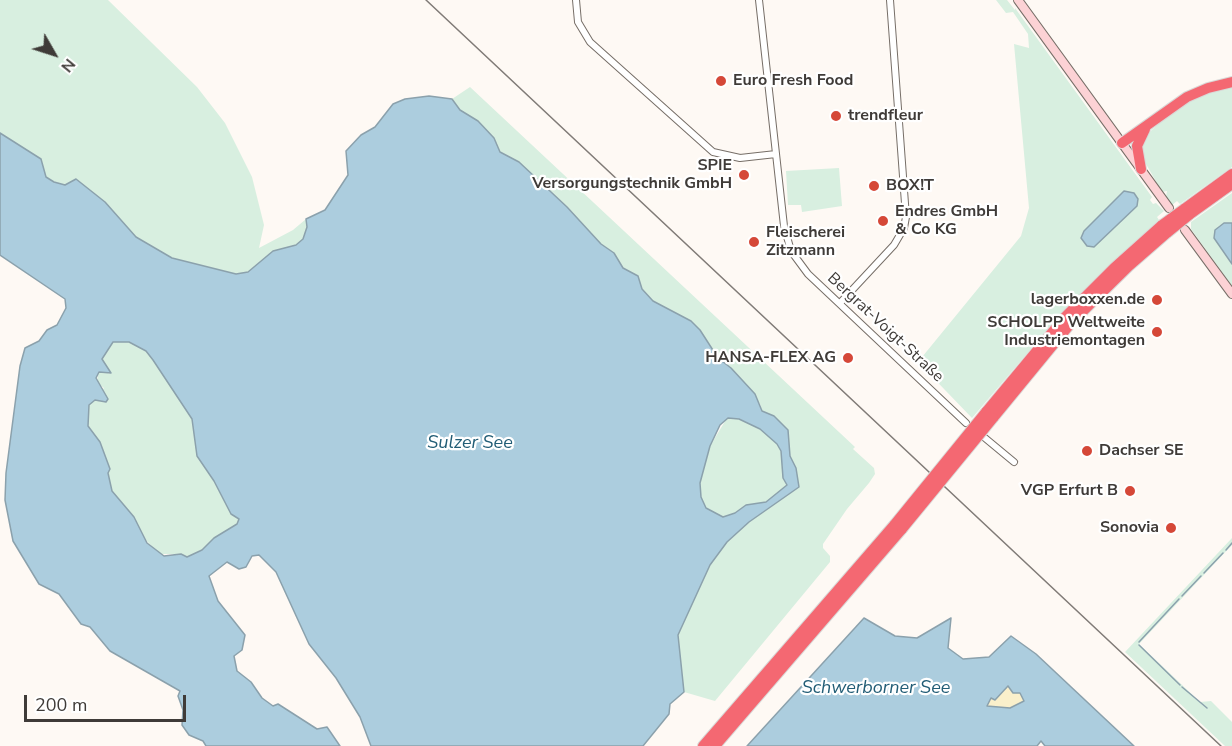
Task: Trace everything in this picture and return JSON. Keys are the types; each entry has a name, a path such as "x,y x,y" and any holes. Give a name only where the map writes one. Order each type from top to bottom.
{"highway":[{"path":"1122,143 1187,97 1208,88 1231,83"},
{"path":"1141,169 1137,146 1146,127"},
{"path":"715,746 898,527 1065,317 1114,268 1232,174"},
{"path":"1186,212 1232,184"},
{"path":"702,746 898,527"}],"main road":[{"path":"1018,0 1168,208"},
{"path":"1185,230 1232,294"}],"street":[{"path":"576,0 578,22 590,42 713,152 740,158 776,154"},
{"name":"Bergrat-Voigt-Straße","path":"759,0 784,226 791,252 806,272 966,423"},
{"path":"840,303 894,245 904,228 906,217 890,0"},
{"path":"985,438 1014,462"}],"green space":[{"path":"0,0 108,0 197,87 225,123 252,177 264,225 259,248 293,230 306,219 307,227 303,239 296,245 273,251 248,272 236,274 211,269 172,258 136,237 105,202 46,177 41,159 0,133"},
{"path":"996,0 1007,0 1015,10 1015,8 1152,197 1150,200 1164,211 1157,217 1159,220 1101,273 1060,315 972,418 918,362 1021,236 1029,208 1014,44 1029,48 1028,34 1013,12 1006,13"},
{"path":"470,87 855,447 853,449 874,468 875,474 869,483 847,509 823,544 823,548 830,556 830,562 715,701 684,692 678,635 710,565 727,542 749,522 799,487 796,468 790,456 788,430 774,416 762,411 760,404 731,368 718,358 700,330 691,321 653,302 642,289 638,276 623,268 614,253 601,244 567,207 519,162 500,152 494,138 478,121 460,110 452,99"},
{"path":"1232,87 1232,167 1180,204 1177,201 1171,206 1166,197 1167,191 1162,192 1142,157 1141,140 1167,116 1198,96"},
{"path":"839,168 842,206 802,212 801,205 788,205 786,171"},
{"path":"1232,193 1232,223 1219,226 1214,238 1232,234 1232,286 1191,229 1191,222"},
{"path":"113,342 129,342 146,351 153,360 192,419 197,456 214,481 231,514 239,519 237,524 214,538 202,550 187,557 181,554 159,554 144,538 134,517 112,491 104,455 88,426 89,405 104,388 97,383 98,374 102,371 110,374 102,359"},
{"path":"727,418 739,419 760,429 777,444 781,451 783,478 787,485 766,502 746,505 735,513 723,517 706,508 701,497 700,483 710,446"},
{"path":"1232,538 1232,545 1139,644 1200,702 1211,701 1232,722 1232,746 1225,746 1125,652"}],"sand":[{"path":"1008,686 1020,693 1024,701 1010,708 987,706 991,697 995,700"}],"water":[{"name":"Sulzer See","path":"429,96 452,99 460,110 478,121 494,138 500,152 519,162 567,207 601,244 614,253 623,268 638,276 642,289 653,301 691,321 700,330 718,358 731,368 755,394 762,411 774,416 788,430 790,456 796,468 799,487 749,522 727,542 710,565 678,635 684,692 670,704 669,714 643,746 371,746 360,717 336,678 309,644 276,572 259,555 252,556 246,567 239,569 227,562 209,576 218,601 245,635 242,650 234,656 237,671 251,682 262,698 273,706 278,704 317,729 327,727 340,746 206,746 203,741 189,735 182,725 183,710 178,696 180,691 110,651 90,627 81,624 59,594 39,584 13,541 5,500 6,473 20,366 25,348 39,341 47,330 57,325 66,308 65,299 0,255 0,133 41,159 46,177 54,182 65,185 76,179 105,202 136,237 172,258 236,274 248,272 273,251 296,245 303,239 307,227 306,219 325,210 348,175 346,151 361,135 375,127 393,104 405,99","holes":["113,342 129,342 146,351 153,360 192,419 197,456 214,481 231,514 239,519 237,524 214,538 202,550 187,557 181,554 164,556 147,543 134,517 112,491 108,473 110,469 100,442 88,426 89,405 95,400 106,402 108,399 96,378 99,372 111,373 102,359","728,418 739,419 760,429 777,444 781,451 783,478 787,485 766,502 746,505 735,513 723,517 706,508 701,497 700,483 710,446 720,425"]},
{"path":"1124,191 1134,193 1138,199 1137,206 1094,247 1087,246 1081,238 1084,231"},
{"path":"1224,223 1232,223 1232,264 1214,238 1215,230"},
{"name":"Schwerborner See","path":"864,618 895,636 917,638 951,618 948,648 963,659 989,657 1011,636 1036,654 1134,746 1045,746 1041,741 1037,746 747,746","holes":["1008,686 1013,693 1020,693 1024,701 1010,708 987,706 991,698 995,700"]}],"waterway":[{"path":"1226,550 1232,543"},
{"path":"1204,573 1223,553"},
{"path":"1182,596 1201,576"},
{"path":"1139,642 1179,599"},
{"path":"1139,645 1180,685"},
{"path":"1182,687 1207,708"}],"railway":[{"path":"426,0 1221,746"}],"place":[{"name":"Euro Fresh Food","path":"721,81"},
{"name":"trendfleur","path":"836,116"},
{"name":"SPIE Versorgungstechnik GmbH","path":"744,175"},
{"name":"BOX!T","path":"874,186"},
{"name":"Endres GmbH & Co KG","path":"883,221"},
{"name":"Fleischerei Zitzmann","path":"754,242"},
{"name":"lagerboxxen.de","path":"1157,300"},
{"name":"SCHOLPP Weltweite Industriemontagen","path":"1157,332"},
{"name":"HANSA-FLEX AG","path":"848,358"},
{"name":"Dachser SE","path":"1087,451"},
{"name":"VGP Erfurt B","path":"1130,491"},
{"name":"Sonovia","path":"1171,528"}]}
